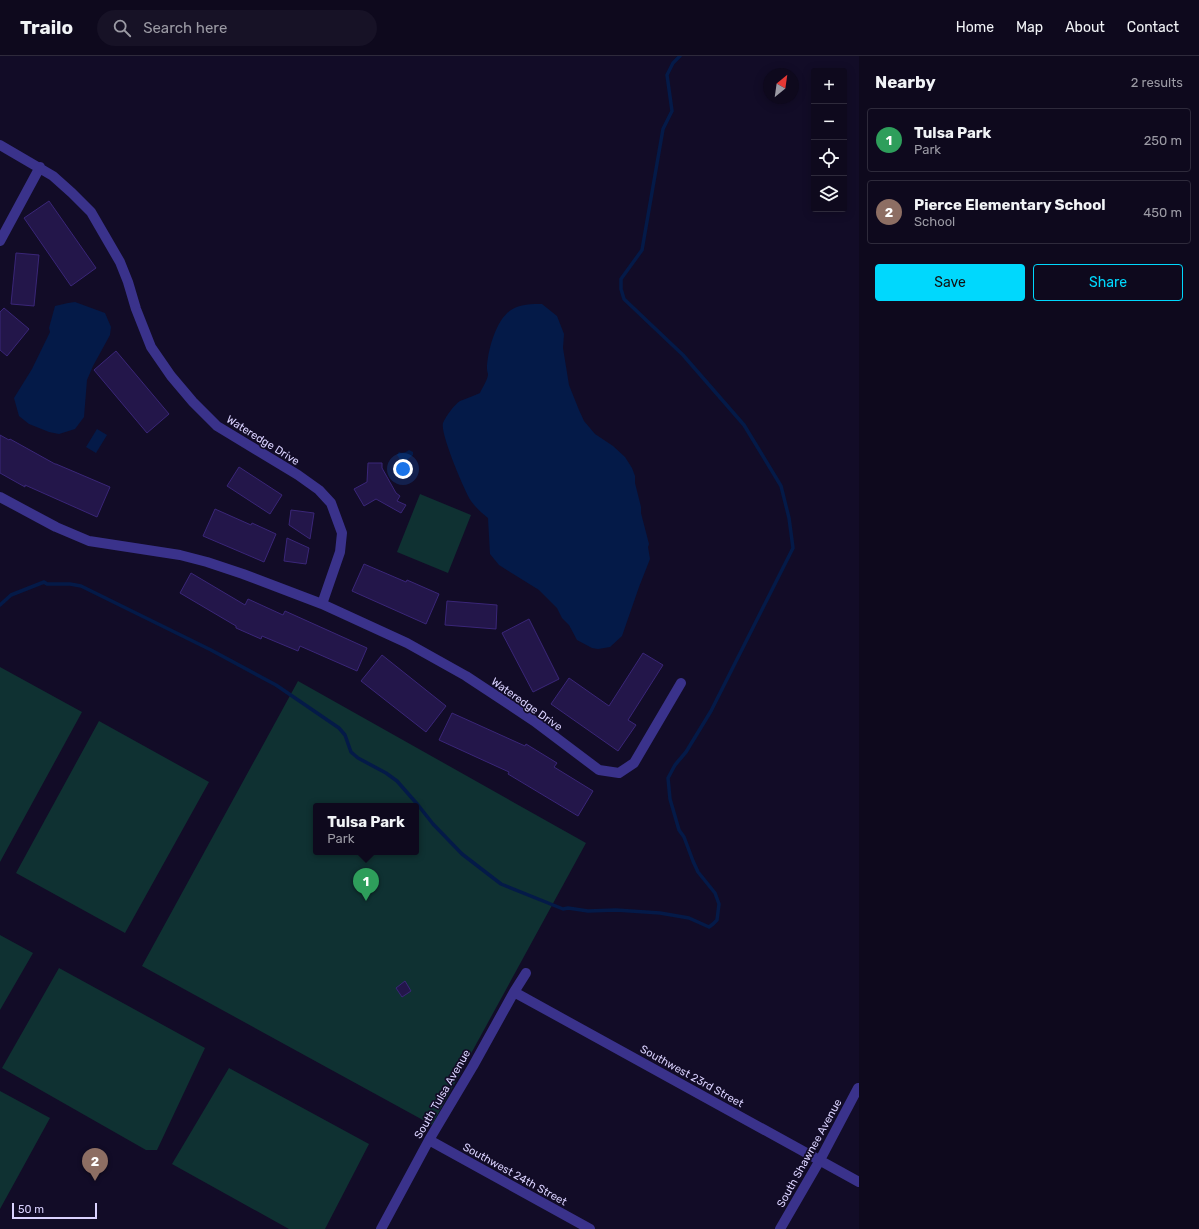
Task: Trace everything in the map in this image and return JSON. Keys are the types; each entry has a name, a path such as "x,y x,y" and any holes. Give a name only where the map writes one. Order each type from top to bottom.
{"street":[{"name":"Wateredge Drive","path":"0,145 40,167 53,176 91,212 120,262 151,347 171,376 194,402 217,426 298,475 320,490 331,503 342,533 340,552 322,604"},
{"path":"0,241 40,167"},
{"name":"Wateredge Drive","path":"0,497 56,527 89,541 180,555 207,562 322,604 407,643 466,676 534,721 599,770 619,773 634,763 681,683"},
{"name":"South Tulsa Avenue","path":"381,1229 429,1140 526,973"},
{"name":"Southwest 23rd Street","path":"514,992 859,1182"},
{"name":"South Shawnee Avenue","path":"780,1229 820,1160 858,1088"},
{"name":"Southwest 24th Street","path":"429,1140 590,1229"}],"green space":[{"path":"420,494 471,515 448,573 397,552"},
{"path":"0,667 82,712 0,862"},
{"path":"298,681 586,843 432,1125 142,966"},
{"path":"99,721 209,782 125,933 16,873"},
{"path":"0,935 33,953 0,1010"},
{"path":"59,968 205,1048 157,1150 146,1150 2,1068"},
{"path":"229,1068 369,1144 325,1229 289,1229 172,1164"},
{"path":"0,1091 50,1118 0,1209"}],"water":[{"path":"75,302 105,313 111,327 110,335 87,380 84,417 75,429 59,434 49,432 29,424 19,416 14,398 32,369 50,332 49,328 55,306"},
{"path":"542,304 557,316 564,334 563,348 569,385 584,421 595,434 613,446 625,457 632,468 649,544 650,559 622,636 610,647 598,649 592,648 577,640 557,608 539,590 499,565 490,554 488,518 471,501 453,462 443,429 444,420 455,405 460,401 480,393 488,375 487,362 493,336 506,314 522,305"},
{"path":"97,429 107,435 96,453 86,447"},
{"path":"409,450 413,452 413,455 408,459 410,469 409,471 405,472 401,468 402,462 397,455 399,452 403,453"}],"building":[{"path":"49,201 96,268 71,286 24,218"},
{"path":"16,253 39,255 34,306 11,304"},
{"path":"4,308 29,329 7,356 0,350 0,312"},
{"path":"116,351 169,414 147,433 94,370"},
{"path":"0,435 55,464 110,487 97,517 25,485 25,487 0,473"},
{"path":"368,463 382,463 382,468 396,493 400,496 397,501 406,505 401,513 376,499 364,506 354,489 367,482"},
{"path":"239,467 282,495 270,514 227,486"},
{"path":"215,509 276,534 264,562 203,536"},
{"path":"291,510 314,513 310,539 289,525"},
{"path":"287,538 309,548 306,564 284,561"},
{"path":"364,564 439,594 426,624 352,591"},
{"path":"191,573 245,605 248,599 283,615 285,611 367,648 357,671 300,646 298,651 262,636 261,639 236,628 236,626 180,593"},
{"path":"447,601 497,605 496,629 445,625"},
{"path":"529,619 559,679 533,692 502,633"},
{"path":"643,653 663,665 628,720 636,725 618,751 551,704 569,678 609,706"},
{"path":"382,655 446,706 426,732 361,681"},
{"path":"452,713 525,746 526,744 557,763 554,767 593,791 578,816 508,774 509,772 439,740"},
{"path":"405,981 411,991 402,997 396,988"}],"waterway":[{"path":"419,806 433,824 462,854 501,884 563,909 568,908 588,911 616,910 660,913 689,918 709,927 717,920 719,904 715,893 698,872 684,837 679,830 670,799 668,778 711,711 793,548 789,518 781,486 744,425 683,355 624,299 621,289 621,279 642,250 663,129 672,111 667,75 673,63 680,56"},
{"path":"0,605 11,595 44,582 47,584 70,584 81,586 211,650 276,685 339,728 345,735 351,752 358,758 386,773 397,781 416,803"}],"place":[{"name":"Tulsa Park","path":"366,901"},
{"name":"Pierce Elementary School","path":"95,1181"}]}
